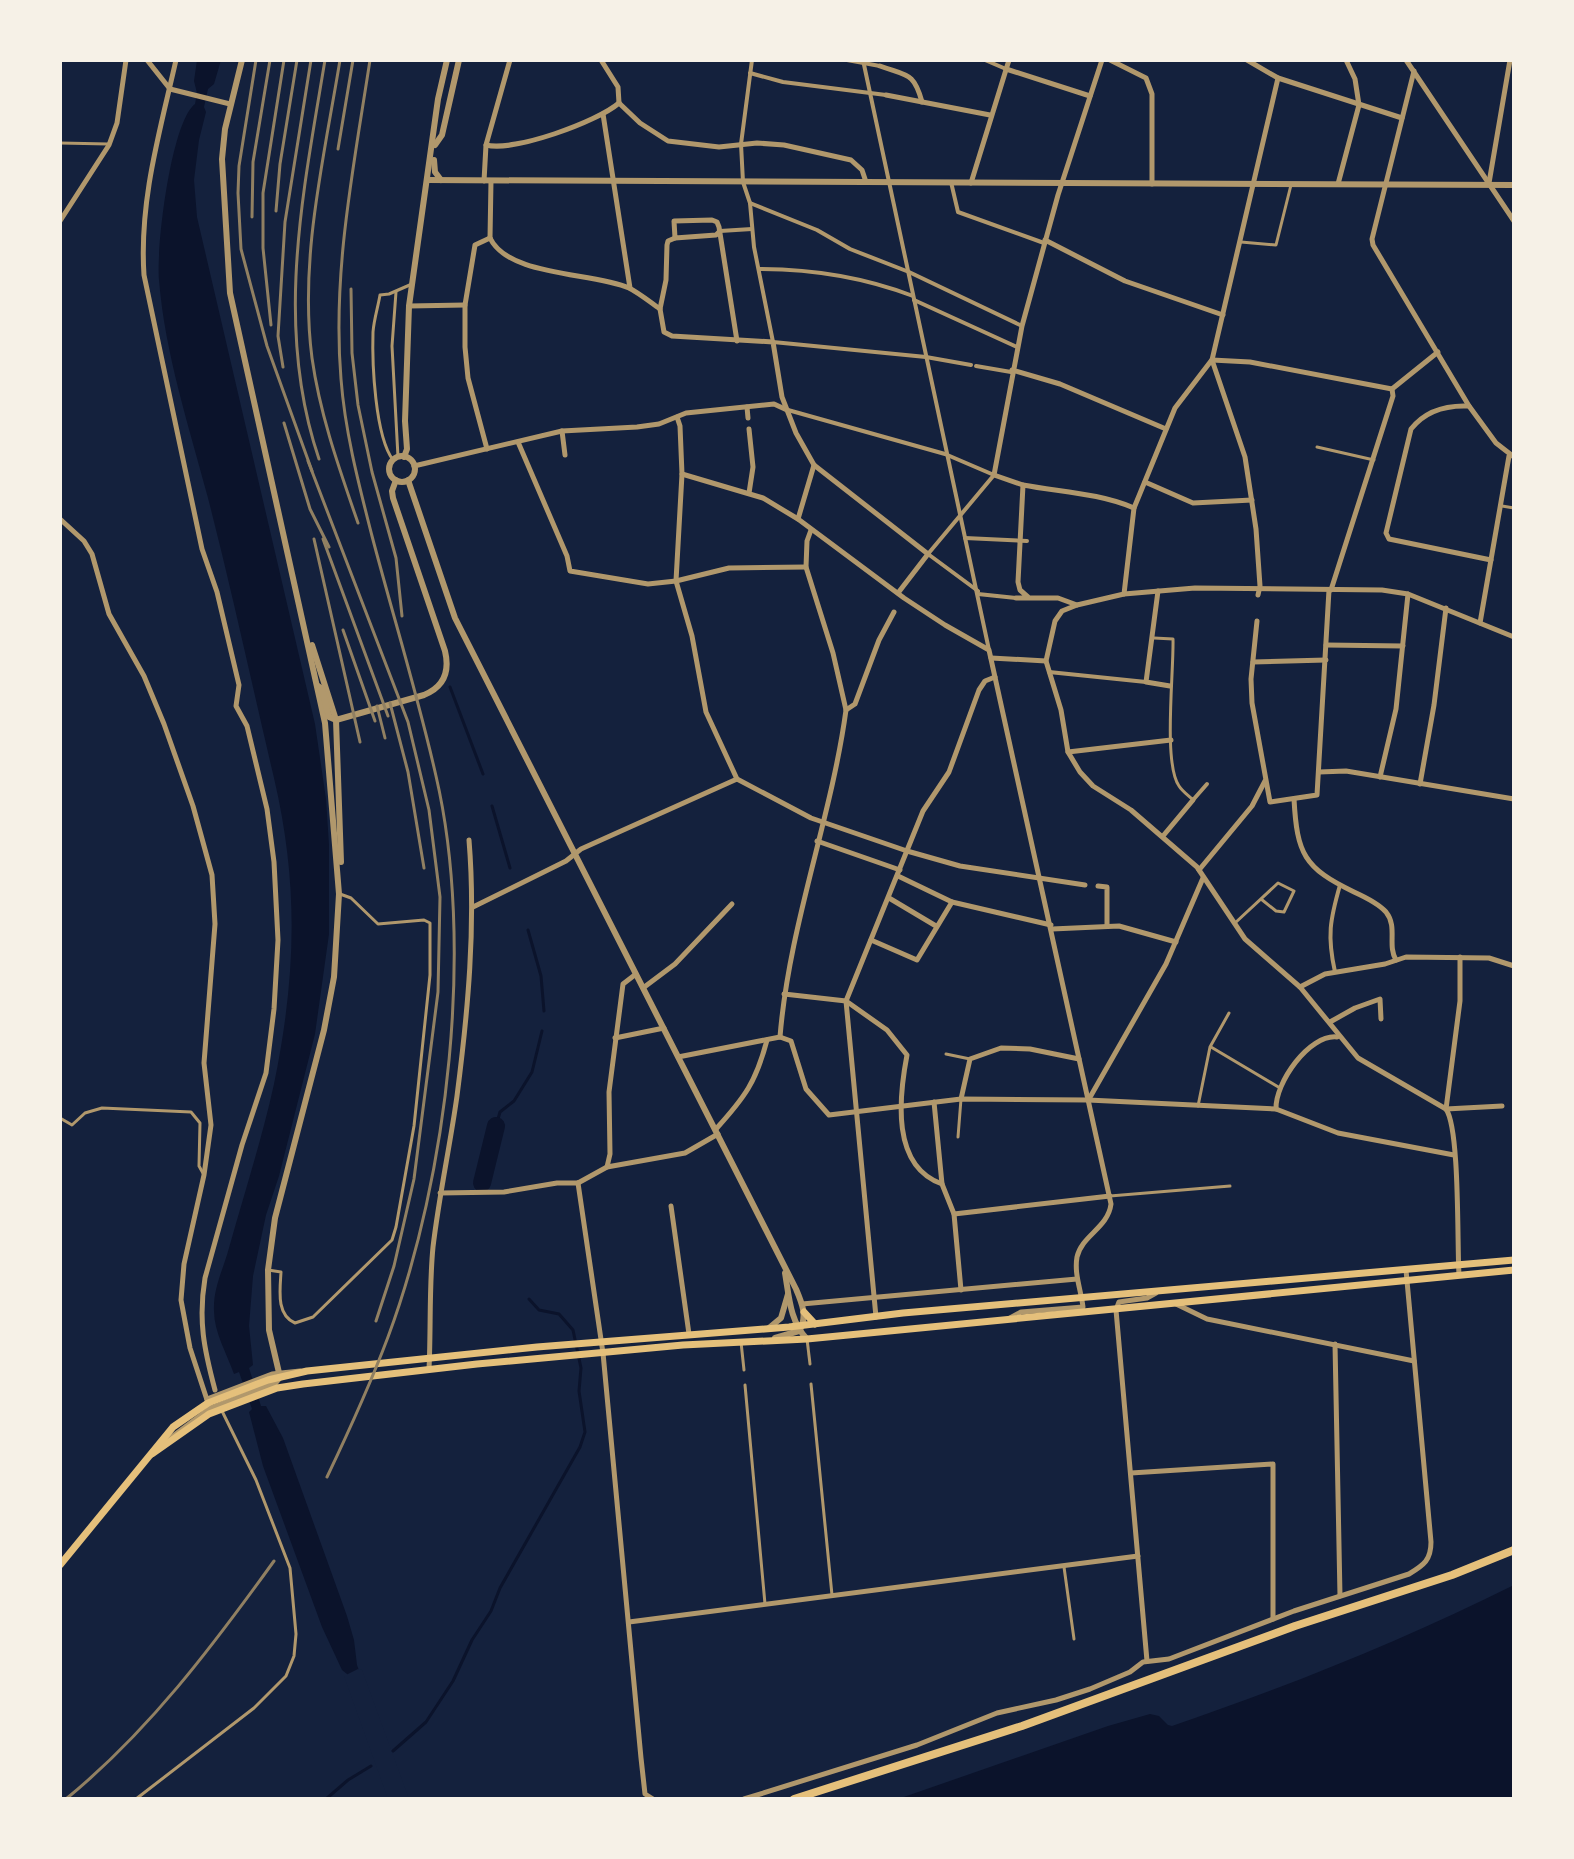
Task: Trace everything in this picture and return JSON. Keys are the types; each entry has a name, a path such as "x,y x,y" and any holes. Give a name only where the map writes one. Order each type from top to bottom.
{"main road":[{"path":"60,1565 173,1427 208,1404 307,1371 1514,1260"},
{"path":"276,1379 303,1384 429,1369 807,1339 1514,1270"},
{"path":"803,1308 815,1324"},
{"path":"150,1455 220,1400"},
{"path":"794,1799 1022,1726 1295,1626 1452,1575 1514,1550"}],"street":[{"path":"147,60 170,89 226,103"},
{"path":"176,60 162,115 146,203 142,233 144,275 202,549 217,592 239,685 236,706 247,726 264,796 277,902 278,940 269,1058 209,1263 201,1305 203,1342 220,1400"},
{"path":"242,60 226,103 222,159 230,293 325,723 339,894"},
{"path":"441,180 433,164 436,121 447,60"},
{"path":"396,480 389,471 407,449 405,421 412,284 435,146 442,135 459,60"},
{"path":"510,60 486,145 490,238 497,250 514,260 630,288 660,309"},
{"path":"601,60 618,87 619,103 640,123 668,141 719,147 775,144 851,160 862,170 866,182"},
{"path":"752,60 741,144 743,182 750,203 782,397 796,433 814,465 978,593 1016,598 1058,598 1077,605"},
{"path":"847,60 880,66 912,78 919,87 922,102"},
{"path":"985,60 1090,96"},
{"path":"971,183 1009,60"},
{"path":"900,598 928,554 994,475 1022,326 1061,184 1102,60"},
{"path":"1110,60 1146,78 1152,94 1152,184"},
{"path":"1247,60 1278,78 1402,118"},
{"path":"1338,184 1359,105 1355,79 1346,60"},
{"path":"1406,60 1514,221"},
{"path":"1489,184 1510,60"},
{"path":"60,221 109,145 117,123 126,61"},
{"path":"863,62 945,454 1110,1196 1108,1217 1079,1251 1077,1279 1083,1307 1021,1312 1007,1320"},
{"path":"1414,71 1372,239 1469,406 1496,443 1511,456 1480,623"},
{"path":"749,73 783,82 870,92 990,115"},
{"path":"1124,594 1134,508 1175,408 1212,360 1278,78"},
{"path":"486,145 518,145 603,114 619,103"},
{"path":"603,114 630,288"},
{"path":"428,180 1514,185"},
{"path":"951,182 958,212 1044,242 1125,281 1223,315"},
{"path":"750,203 817,230 850,249 909,272 1022,326"},
{"path":"675,238 674,221 717,222 737,341"},
{"path":"720,229 752,229"},
{"path":"720,229 716,235 668,241 666,280 660,309 661,326 664,332 672,336 926,357 1012,371 1060,384 1166,429"},
{"path":"487,449 468,378 465,305 475,245 490,238"},
{"path":"759,269 807,270 873,281 1017,347"},
{"path":"409,306 465,305"},
{"path":"1212,360 1250,362 1392,389 1438,352"},
{"path":"1212,360 1240,438 1252,500 1259,593"},
{"path":"1252,806 1317,795 1330,590 1374,460 1393,396 1392,389"},
{"path":"398,458 414,466 562,431 637,427 659,424 686,413 774,404 945,454 1023,485 1078,493 1134,508"},
{"path":"1469,406 1442,407 1411,429 1386,533 1389,539 1491,560"},
{"path":"747,407 748,418"},
{"path":"677,417 682,474 676,581 692,636 706,712 737,779 821,822 907,851 960,866 1085,885"},
{"path":"749,429 753,467 749,493"},
{"path":"562,431 565,455"},
{"path":"518,442 567,556 570,571 648,584 676,581 729,568 806,567"},
{"path":"798,519 814,465"},
{"path":"396,480 408,480 414,473 414,466"},
{"path":"682,474 749,493 798,519 900,598 989,650"},
{"path":"317,686 322,689 329,717 336,720 432,692 445,678 448,662 445,651 392,494 396,480"},
{"path":"408,480 455,618 784,1266 803,1308 799,1328"},
{"path":"1145,482 1193,503 1252,500"},
{"path":"1023,485 1024,541 1018,582 1020,590 1028,597"},
{"path":"60,519 84,541 92,554 109,614 140,668 164,724 193,806 212,875 215,924 204,1063 211,1125 204,1175 184,1264 181,1300 187,1340 208,1404 171,1436 164,1447"},
{"path":"780,1037 784,994 821,822 834,785 846,710 833,653 806,567 811,530"},
{"path":"965,538 1024,541"},
{"path":"1459,1275 1451,1115 1446,1109 1368,1064 1338,1037 1330,1022 1300,987 1245,939 1199,870 1163,836 1131,810 1093,786 1080,772 1068,752 1059,702 1046,661 1055,621 1062,611 1124,594 1195,588 1259,593 1382,590 1408,594 1514,637"},
{"path":"1146,682 1158,591"},
{"path":"1380,777 1396,709 1408,594"},
{"path":"1420,784 1446,608"},
{"path":"846,710 855,704 879,640 894,612"},
{"path":"1257,621 1252,703 1270,802"},
{"path":"276,1379 269,1330 268,1270 275,1218 335,969 341,860 336,720 306,630"},
{"path":"1326,645 1403,646"},
{"path":"990,658 1046,661"},
{"path":"1253,662 1326,660"},
{"path":"1048,671 1170,686"},
{"path":"876,1317 846,1001 923,811 949,772 979,690 985,681 995,677"},
{"path":"1068,752 1171,740"},
{"path":"1319,772 1346,771 1513,799 1514,790"},
{"path":"473,907 566,861 573,853 737,779"},
{"path":"1199,870 1252,806 1265,781"},
{"path":"1163,836 1207,784"},
{"path":"1294,799 1300,845 1316,870 1384,910 1392,923 1396,960"},
{"path":"429,1369 429,1293 440,1193 457,1096 473,907 469,840"},
{"path":"817,841 899,873 952,902 1052,927 1119,926 1176,942"},
{"path":"1088,1100 1176,942 1203,878"},
{"path":"1335,972 1328,938 1329,922 1340,885"},
{"path":"1098,886 1107,887 1107,926"},
{"path":"889,898 936,926"},
{"path":"871,940 917,960 952,902"},
{"path":"643,988 675,964 732,904"},
{"path":"1300,987 1335,972 1385,964 1406,957 1489,958 1514,966"},
{"path":"1446,1109 1460,1001 1460,957"},
{"path":"607,1167 610,1154 609,1092 623,984 636,974"},
{"path":"784,994 846,1001 887,1030 907,1055 899,1108 908,1151 925,1176 942,1184"},
{"path":"1330,1022 1380,999 1381,1019"},
{"path":"615,1038 664,1028"},
{"path":"678,1057 780,1037 791,1041 806,1089 829,1115 858,1114 961,1099 1088,1100 1276,1109 1338,1133 1454,1155"},
{"path":"1276,1109 1280,1086 1290,1069 1327,1037 1338,1037"},
{"path":"440,1193 504,1192 557,1183 578,1183 607,1167 672,1157 717,1132 758,1075 767,1040"},
{"path":"961,1099 970,1059 1001,1048 1030,1049 1079,1059"},
{"path":"934,1102 942,1184 954,1214 961,1290"},
{"path":"1446,1109 1502,1106"},
{"path":"578,1183 601,1355 645,1794 653,1799"},
{"path":"954,1214 1110,1196"},
{"path":"671,1206 689,1334"},
{"path":"784,1266 799,1328 807,1339"},
{"path":"744,1799 917,1745 997,1713 1090,1689 1147,1661 1169,1659 1273,1619 1409,1574 1427,1562 1431,1544 1406,1270"},
{"path":"803,1308 874,1298 1077,1279"},
{"path":"765,1329 781,1318 788,1291"},
{"path":"1147,1661 1116,1310 1119,1302 1147,1298 1159,1291"},
{"path":"1172,1303 1207,1319 1414,1361"},
{"path":"765,1341 799,1328"},
{"path":"1335,1344 1340,1596"},
{"path":"1131,1473 1273,1464 1273,1619"},
{"path":"629,1622 1138,1556"}],"lane":[{"path":"60,143 109,145"},
{"path":"1241,242 1270,246 1279,242 1291,185"},
{"path":"398,458 385,449 375,388 373,329 380,295 412,284"},
{"path":"396,292 392,346 398,458"},
{"path":"1317,447 1374,460"},
{"path":"1500,506 1514,508"},
{"path":"1154,638 1173,639 1171,740 1177,780 1193,800"},
{"path":"1235,923 1278,883 1294,891 1284,912 1276,911 1261,899"},
{"path":"268,1270 281,1272 284,1314 289,1321 299,1324 313,1317 392,1240 401,1210 414,1126 430,975 430,923 414,920 378,924 351,898 339,894"},
{"path":"1198,1106 1210,1047 1229,1013"},
{"path":"1210,1047 1280,1086"},
{"path":"946,1054 970,1059"},
{"path":"958,1137 961,1099"},
{"path":"60,1118 72,1125 85,1113 102,1108 191,1112 200,1123 199,1166 204,1175"},
{"path":"1110,1196 1230,1186"},
{"path":"807,1339 810,1364"},
{"path":"741,1342 744,1370"},
{"path":"811,1384 832,1595"},
{"path":"745,1385 765,1604"},
{"path":"136,1799 254,1708 286,1676 294,1656 296,1634 290,1568 256,1480 220,1400"},
{"path":"1064,1565 1074,1639"}],"water":[{"path":"197,60 221,60 204,107 206,112 194,180 197,217 315,724 329,845 329,934 315,1034 266,1215 253,1276 249,1326 253,1365 249,1368 261,1406 266,1406 283,1438 347,1616 357,1665 405,1799 322,1627 263,1466 249,1412 252,1409 239,1372 234,1374 215,1319 217,1287 274,1084 287,1006 292,931 288,856 274,778 208,498 172,363 162,308 159,264 167,187 179,135 186,115 195,104"},
{"path":"1514,1585 1514,1799 898,1799 1150,1714 1159,1716 1172,1726 1346,1661"}],"pier":[{"path":"362,1670 409,1799 388,1799 344,1676"}],"waterway":[{"path":"450,687 483,774"},
{"path":"492,806 510,868"},
{"path":"528,930 541,976 544,1011"},
{"path":"496,1126 500,1112 514,1101 532,1072 542,1031"},
{"path":"482,1183 496,1126"},
{"path":"393,1751 426,1722 453,1681 500,1588 580,1447 585,1432 579,1391 581,1368 573,1330 559,1314 539,1310 529,1299"},
{"path":"326,1799 371,1766"}],"railway":[{"path":"256,60 239,166 241,249 267,346 312,471"},
{"path":"252,217 253,162 270,60"},
{"path":"271,325 263,248 263,193 284,60"},
{"path":"276,211 280,164 297,60"},
{"path":"283,367 278,336 285,222 311,60"},
{"path":"319,459 305,409 295,310 302,210 325,60"},
{"path":"340,60 315,209 309,321 320,400 358,523"},
{"path":"338,149 353,60"},
{"path":"327,1477 381,1355 409,1274 440,1133 454,985 448,842 436,776 358,478 341,379 339,299 342,259 370,60"},
{"path":"351,289 352,353 358,405 372,472 396,558 402,616"},
{"path":"284,423 310,509 329,547"},
{"path":"308,461 408,722 429,810 440,897 438,992 414,1179 394,1266 376,1321"},
{"path":"314,539 360,742"},
{"path":"323,539 388,716"},
{"path":"343,630 375,721"},
{"path":"390,703 408,772 424,868"},
{"path":"377,706 385,738"},
{"path":"66,1799 152,1717 203,1656 274,1561"}]}
